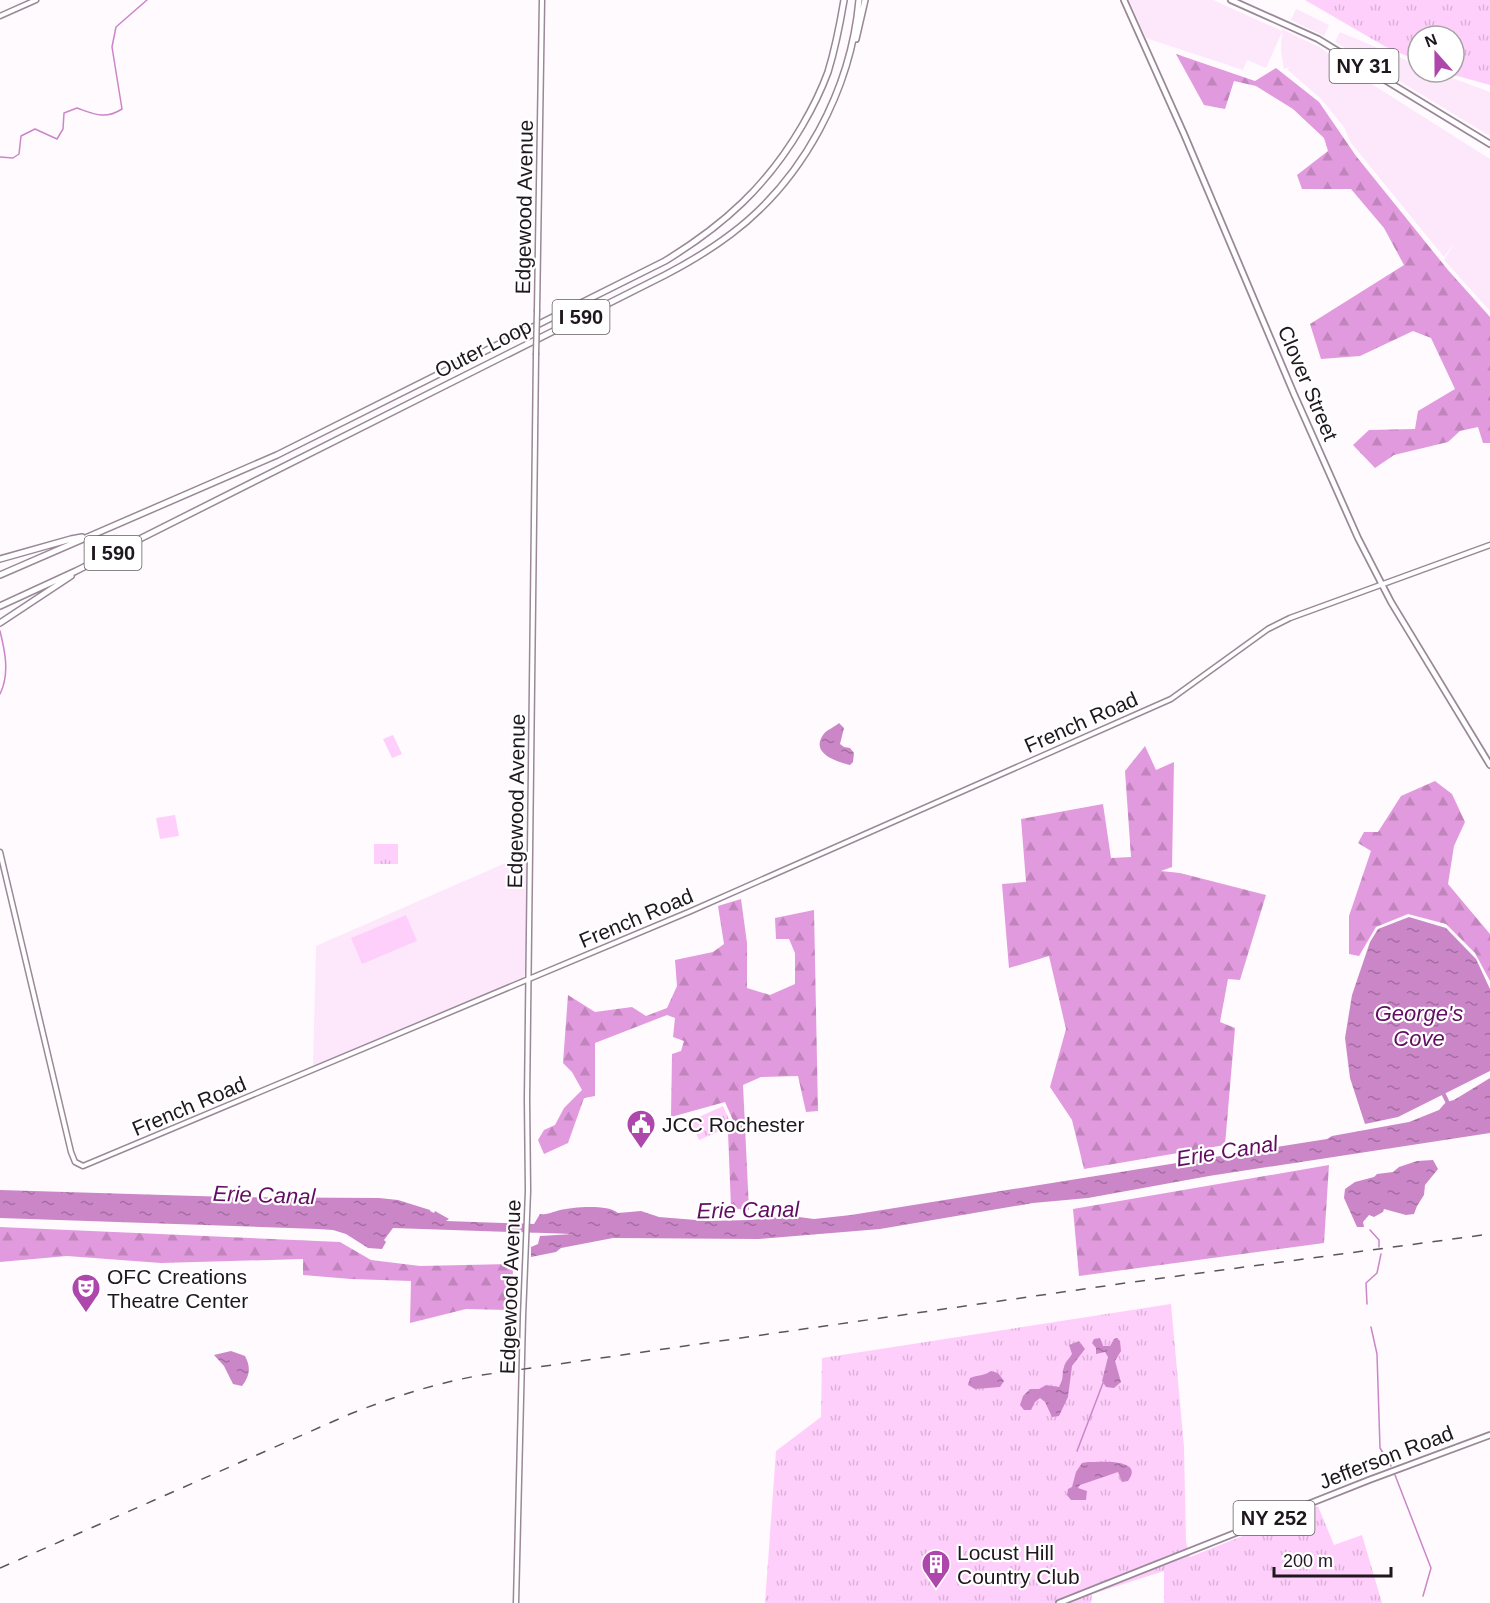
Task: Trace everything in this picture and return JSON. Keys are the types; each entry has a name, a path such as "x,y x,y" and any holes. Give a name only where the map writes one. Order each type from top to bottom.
{"highway":[{"name":"Outer Loop","path":"0,575 211,485 303,442 665,261 697,242 726,220 753,194 786,154 814,105 828,72 843,0"},
{"name":"Outer Loop","path":"0,606 76,571 644,286 702,254 733,233 762,207 801,159 835,98 852,46 858,0"},
{"path":"852,46 859,32 866,0"},
{"path":"0,559 71,538 89,537"},
{"path":"0,623 66,581 76,571"}],"main road":[{"name":"Clover Street","path":"1124,0 1358,538 1382,586 1490,765"},
{"name":"NY 31","path":"1231,0 1318,39 1490,144"},
{"name":"Jefferson Road","path":"1059,1603 1378,1476 1490,1435"}],"street":[{"path":"0,16 36,0"},
{"name":"Edgewood Avenue","path":"516,1603 527,1209 542,0"},
{"name":"French Road","path":"0,852 71,1152 75,1162 83,1166 691,911 1171,699 1279,623 1490,545"}],"shaded area":[{"path":"1129,0 1213,0 1282,31 1282,29 1321,48 1359,76 1490,159 1490,311 1444,260 1455,242 1444,257 1351,143 1344,127 1321,99 1288,70 1289,67 1284,69 1281,51 1282,32 1266,68 1247,60 1243,70 1146,38"},
{"path":"1296,9 1329,25 1324,36 1291,20"},
{"path":"1340,32 1406,60 1406,84 1466,83 1490,92 1490,136 1335,42"},
{"path":"528,853 526,972 523,979 313,1067 316,946"}],"green space":[{"path":"1305,0 1490,0 1490,85 1466,78 1466,24 1406,24 1406,56 1386,47"},
{"path":"1176,54 1255,81 1276,68 1319,102 1356,156 1448,270 1490,317 1490,443 1483,443 1478,427 1460,431 1448,442 1394,455 1375,468 1353,445 1369,430 1415,429 1418,411 1455,389 1431,338 1413,331 1360,356 1321,359 1310,324 1404,265 1384,228 1351,189 1302,189 1297,175 1328,151 1324,138 1293,109 1256,86 1234,81 1225,109 1204,105"},
{"path":"393,735 402,754 392,758 383,739"},
{"path":"1145,746 1156,770 1174,762 1172,867 1161,871 1180,873 1266,895 1240,980 1228,979 1220,1022 1235,1028 1225,1145 1084,1169 1072,1120 1050,1087 1066,1029 1049,956 1009,968 1002,884 1026,882 1021,819 1103,804 1111,858 1131,857 1125,771"},
{"path":"1435,781 1452,794 1465,822 1454,846 1448,884 1490,934 1490,981 1475,953 1446,924 1408,914 1376,927 1359,956 1349,954 1349,916 1371,851 1358,843 1364,832 1378,832 1401,796"},
{"path":"175,815 179,836 160,839 156,818"},
{"path":"374,844 398,844 398,864 374,864"},
{"path":"741,899 747,943 747,988 770,995 795,984 795,953 789,939 776,939 775,918 814,910 818,1111 806,1112 798,1076 761,1077 743,1085 749,1210 731,1208 728,1132 736,1127 725,1102 671,1117 672,1054 681,1051 684,1041 673,1037 675,1018 667,1015 595,1043 595,1096 584,1098 568,1143 544,1154 538,1140 544,1130 555,1125 564,1108 582,1090 572,1072 563,1063 568,995 595,1012 632,1007 646,1016 667,1008 677,986 675,960 713,952 724,944 718,906"},
{"path":"406,915 417,941 362,964 351,938"},
{"path":"723,1106 732,1126 699,1140 690,1121"},
{"path":"1329,1165 1324,1243 1079,1276 1073,1209"},
{"path":"0,1227 340,1242 371,1260 420,1266 514,1264 508,1310 466,1309 410,1323 411,1281 303,1275 303,1259 161,1263 67,1256 0,1262"},
{"name":"Locust Hill Country Club","path":"1171,1304 1184,1447 1186,1542 1190,1557 1318,1506 1334,1545 1362,1535 1382,1603 1164,1603 1164,1571 1092,1594 1091,1603 765,1603 776,1451 821,1417 822,1358"}],"water":[{"path":"839,723 844,728 840,744 850,748 854,753 853,762 850,765 827,756 820,747 824,733"},
{"name":"George's Cove","path":"1409,917 1446,928 1476,959 1490,989 1490,1071 1398,1117 1365,1124 1350,1078 1345,1038 1352,995 1370,942 1378,929"},
{"path":"1490,1078 1490,1133 1209,1176 1088,1198 1033,1203 880,1229 759,1239 613,1238 561,1248 556,1252 531,1257 531,1247 538,1244 540,1236 573,1234 393,1228 384,1240 386,1242 382,1249 368,1248 346,1234 333,1230 0,1218 0,1190 230,1197 379,1198 398,1200 434,1213 435,1211 449,1219 446,1221 534,1224 540,1214 590,1207 607,1208 618,1213 641,1211 659,1217 708,1221 791,1216 814,1219 1327,1139 1332,1136 1409,1122 1439,1110 1446,1102 1454,1100"},
{"path":"1433,1160 1438,1169 1425,1185 1424,1195 1414,1214 1406,1215 1384,1209 1374,1217 1369,1215 1363,1222 1364,1227 1357,1227 1344,1198 1345,1189 1355,1182 1377,1174 1393,1172 1399,1167 1417,1161"},
{"path":"1100,1338 1103,1346 1110,1346 1117,1338 1120,1341 1121,1351 1115,1361 1121,1382 1114,1388 1106,1387 1102,1381 1108,1357 1105,1352 1096,1354 1096,1348 1092,1343 1094,1339"},
{"path":"1079,1341 1085,1349 1072,1366 1068,1397 1059,1416 1052,1417 1045,1402 1040,1398 1031,1410 1024,1410 1020,1405 1023,1396 1030,1389 1039,1389 1046,1385 1059,1387 1063,1370 1072,1354 1069,1345"},
{"path":"231,1351 245,1356 248,1364 247,1379 242,1386 233,1384 224,1366 214,1355"},
{"path":"991,1371 998,1373 1004,1381 1000,1387 975,1389 968,1385 970,1378"},
{"path":"1082,1463 1119,1463 1131,1468 1132,1474 1128,1481 1122,1482 1118,1472 1080,1485 1078,1488 1087,1491 1086,1500 1071,1500 1067,1495 1068,1489 1072,1487 1076,1472"}],"waterway":[{"path":"0,157 13,158 19,154 21,136 35,129 57,139 63,129 64,113 77,108 105,115 122,109 112,47 116,27 147,0"},
{"path":"0,631 6,671 0,694"},
{"path":"1443,1093 1447,1101"},
{"path":"1370,1230 1379,1240 1379,1247"},
{"path":"1367,1304 1366,1283 1377,1273 1381,1254"},
{"path":"1371,1327 1377,1354 1380,1448 1391,1466"},
{"path":"1077,1451 1103,1383"},
{"path":"1395,1475 1431,1568 1423,1596"}],"railway":[{"path":"0,1568 350,1414 415,1391 465,1378 1133,1282 1490,1234"}],"place":[{"name":"JCC Rochester","path":"641,1150"},
{"name":"OFC Creations Theatre Center","path":"86,1314"},
{"name":"Locust Hill Country Club","path":"936,1590"}],"water label":[{"name":"Erie Canal","path":"1227,1151"},
{"name":"Erie Canal","path":"264,1195"},
{"name":"Erie Canal","path":"748,1210"}]}
